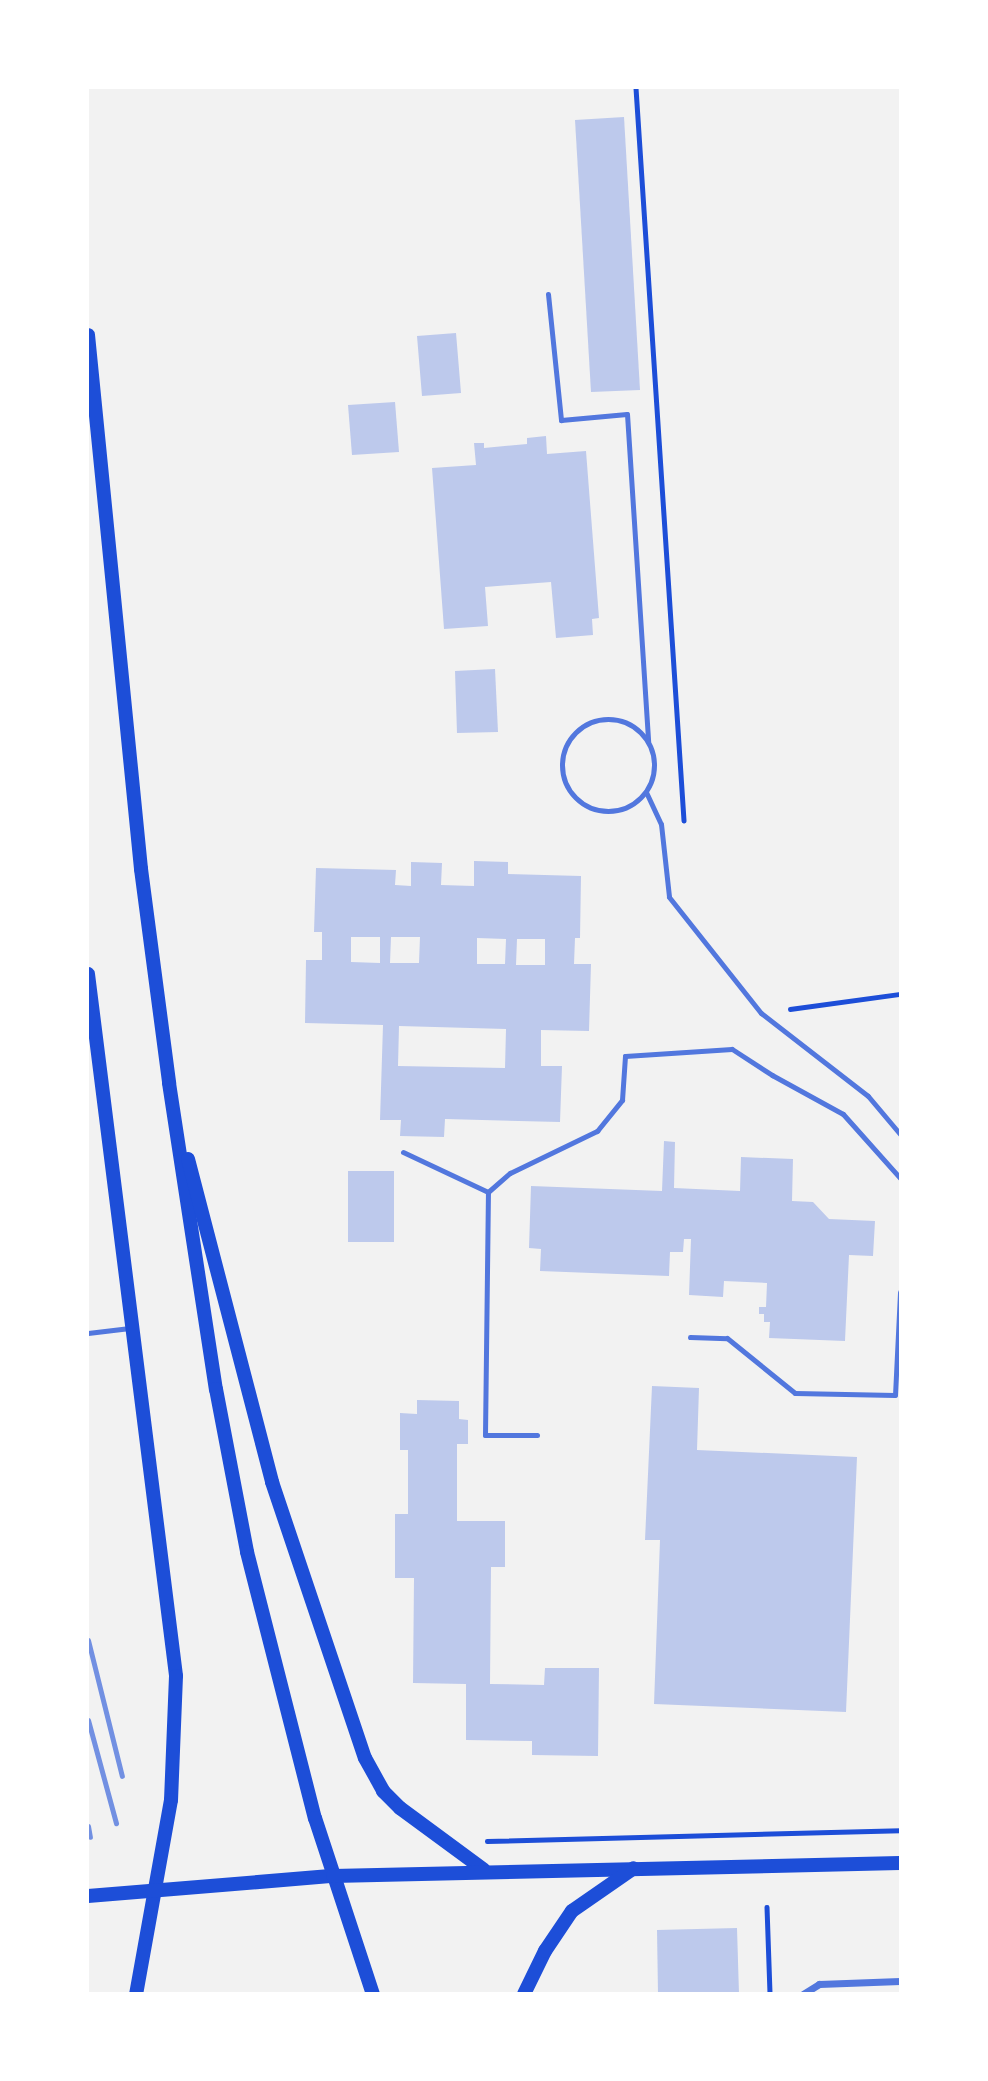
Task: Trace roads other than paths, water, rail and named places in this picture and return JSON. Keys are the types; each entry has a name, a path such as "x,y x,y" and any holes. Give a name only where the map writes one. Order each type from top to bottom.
{"main road":[{"path":"88,335 124,719 169,1083 216,1389 247,1552 315,1818 373,1993"},
{"path":"88,974 176,1676 171,1801 136,1993"},
{"path":"169,1083 272,1482 365,1758 383,1791 400,1808 484,1870"},
{"path":"88,1896 333,1876 484,1870 901,1863"},
{"path":"524,1993 545,1951 572,1911 634,1868"}],"street":[{"path":"803,1993 819,1984 901,1981"}],"lane":[{"path":"548,294 561,420 626,414 648,741 655,762 653,778 646,792 622,809 593,808 570,791 562,763 572,736 584,725 598,719 615,719 630,723 648,741"},
{"path":"646,792 661,824 668,897 761,1013 868,1096 901,1134"},
{"path":"537,1435 485,1435 488,1192 510,1173 597,1131 622,1100 625,1056 732,1049 844,1114 901,1178"},
{"path":"403,1152 488,1192"},
{"path":"690,1337 727,1338 795,1393 895,1395 901,1292"},
{"path":"88,1333 133,1327"}],"railway":[{"path":"88,1640 122,1776"},
{"path":"88,1720 116,1823"},
{"path":"88,1826 90,1837"}]}
